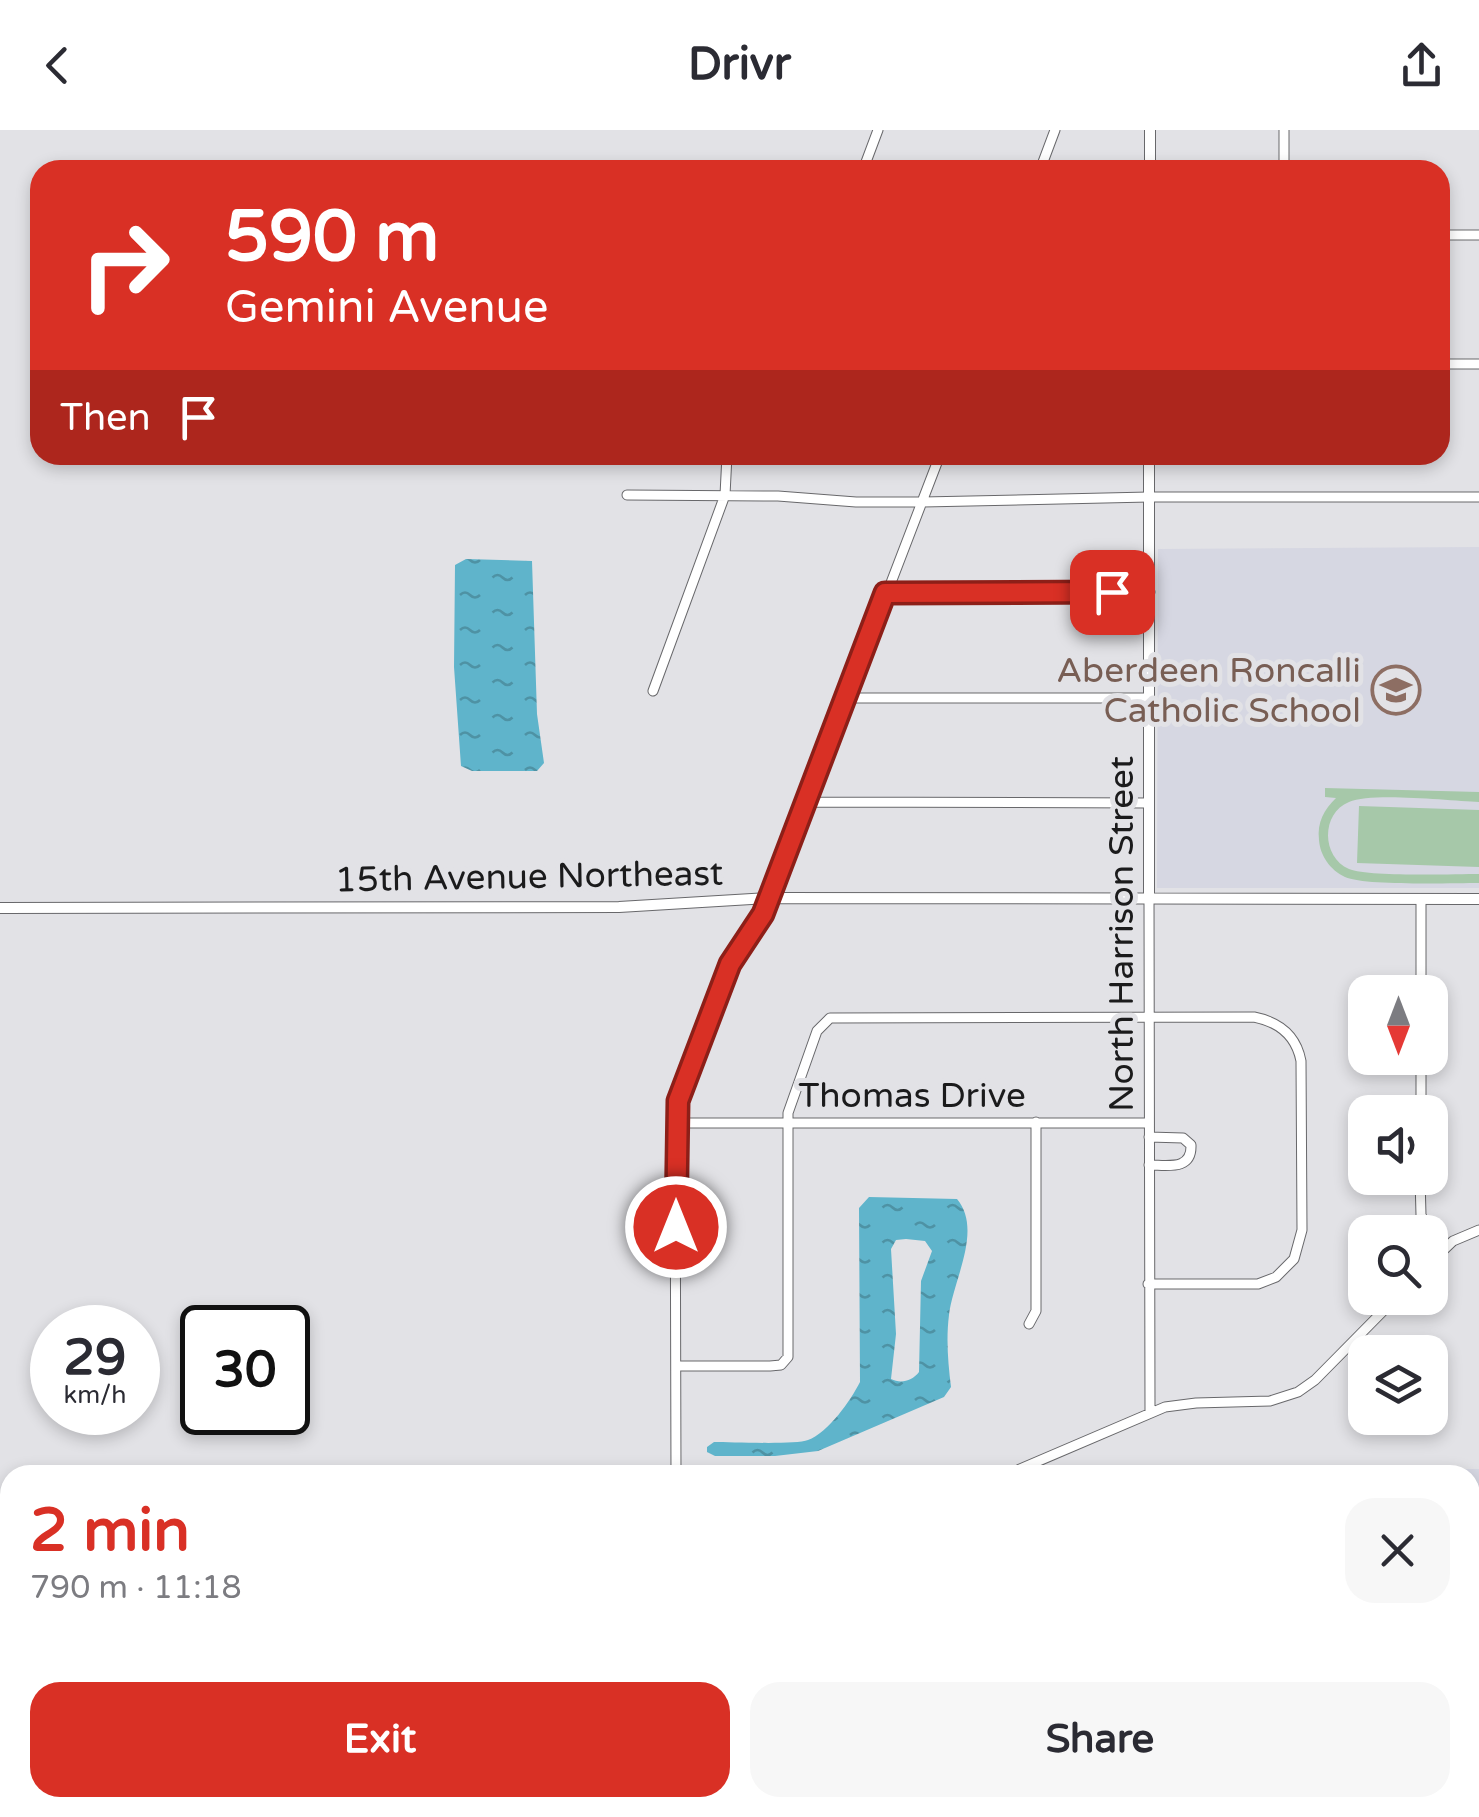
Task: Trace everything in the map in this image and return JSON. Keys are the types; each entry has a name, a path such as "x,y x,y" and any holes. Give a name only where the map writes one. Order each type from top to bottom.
{"street":[{"path":"866,160 878,130"},
{"path":"1044,160 1056,130"},
{"path":"1150,130 1150,160"},
{"path":"1284,130 1284,160"},
{"path":"1450,235 1479,235"},
{"path":"1450,364 1479,364"},
{"path":"653,691 726,495 726,465"},
{"path":"676,1465 678,1101 730,964 753,932 770,898 936,465"},
{"name":"North Harrison Street","path":"1150,465 1150,1413"},
{"path":"627,495 923,502 1479,497"},
{"path":"885,593 1150,592"},
{"path":"845,698 1149,698"},
{"path":"806,802 1149,803"},
{"name":"15th Avenue Northeast","path":"0,908 620,907 770,898 1479,899"},
{"path":"1421,899 1421,975"},
{"path":"676,1366 770,1366 781,1364 788,1357 789,1106 817,1031 830,1018 1254,1017 1268,1020 1292,1038 1301,1061 1302,1230 1294,1259 1284,1272 1268,1281 1148,1284"},
{"path":"1029,1324 1036,1311 1036,1122"},
{"name":"Thomas Drive","path":"676,1123 1148,1123"},
{"path":"1148,1137 1184,1138 1191,1155 1187,1162 1178,1165 1148,1165"},
{"path":"1448,1246 1479,1230"},
{"path":"1029,1465 1173,1404 1260,1402 1298,1392 1379,1315"}],"shaded area":[{"path":"1479,547 1479,888 1157,888 1158,549"}],"green space":[{"path":"1325,788 1479,792 1479,802 1393,797 1349,802 1333,815 1328,835 1333,855 1349,869 1392,874 1479,874 1479,883 1371,882 1340,874 1327,862 1320,846 1320,822 1336,798 1325,797"},
{"path":"1359,806 1479,810 1479,867 1357,863"}],"water":[{"path":"466,559 532,561 537,714 544,763 537,771 472,771 461,766 454,667 455,565"},
{"path":"869,1197 957,1199 964,1211 967,1240 948,1324 951,1387 944,1397 818,1451 775,1456 715,1456 707,1452 714,1442 808,1440 831,1423 851,1398 860,1382 859,1208","holes":["896,1240 925,1241 932,1251 921,1281 919,1372 899,1381 891,1379 896,1334 891,1249"]}],"place":[{"name":"Aberdeen Roncalli Catholic School","path":"1396,690"}],"route":[{"path":"676,1227 678,1101 730,964 763,914 885,593 1112,592"}]}
